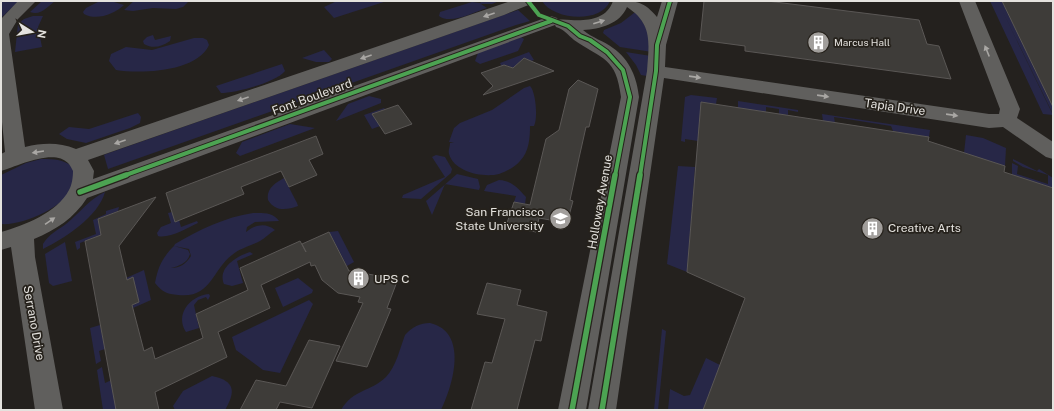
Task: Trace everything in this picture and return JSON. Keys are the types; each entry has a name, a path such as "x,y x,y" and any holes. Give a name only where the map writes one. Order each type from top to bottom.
{"street":[{"path":"11,238 48,223 67,208 80,192 84,171 75,157 60,151 41,151 9,160 1,34 7,21 28,1"},
{"name":"Holloway Avenue","path":"527,1 531,8 539,16 559,23 608,52 621,66 628,81 630,97 572,410"},
{"name":"Font Boulevard","path":"75,157 527,1"},
{"path":"559,23 584,25 600,22 612,16 620,8 621,1"},
{"path":"602,410 656,71 656,29 649,16 640,8 628,1"},
{"path":"657,45 670,1"},
{"path":"967,1 1010,109 1007,120 1053,152"},
{"name":"Font Boulevard","path":"80,192 559,23"},
{"name":"Tapia Drive","path":"656,71 989,120 1007,120"},
{"name":"Serrano Drive","path":"11,238 23,257 49,410"}],"shaded area":[{"path":"3,1 19,1 1,18 1,3"},
{"path":"42,1 55,1 41,12 30,12"},
{"path":"134,1 188,2 183,7 176,9 153,8 133,11 124,10"},
{"path":"337,1 387,1 334,18 324,7"},
{"path":"482,1 499,1 492,4 481,4 487,8 463,17 450,19 439,16 440,12 472,2 480,3"},
{"path":"542,1 610,1 605,8 597,13 577,17 556,12"},
{"path":"990,1 1002,1 1053,107 1053,114 1000,6 1053,115 1043,114"},
{"path":"98,2 114,2 124,5 111,14 105,16 94,17 84,14 83,12 86,8"},
{"path":"518,10 530,21 108,169 104,155 106,154"},
{"path":"636,13 646,27 652,52 620,47 603,33 604,30 621,23"},
{"path":"33,16 43,16 38,27 42,47 15,52 18,24 24,19"},
{"path":"153,35 155,40 171,36 170,41 157,47 144,44 143,41 147,37"},
{"path":"521,37 524,39 518,51 480,64 475,61 478,53"},
{"path":"194,38 203,38 207,40 209,45 203,54 193,61 181,66 139,72 116,70 109,61 111,54 126,47 152,50"},
{"path":"324,50 332,59 329,62 316,62 302,58"},
{"path":"529,52 534,60 531,61 524,58 513,68 506,65 502,67 500,63"},
{"path":"626,52 651,56 647,76 641,75 636,65"},
{"path":"282,64 285,71 281,75 265,83 227,93 221,93 216,86"},
{"path":"530,86 535,99 536,118 534,126 530,126 527,149 520,161 508,170 492,175 470,172 457,165 449,154 450,143 454,142 449,142 454,128 460,123 492,110 524,88"},
{"path":"691,95 717,98 716,104 701,102 698,141 685,139 685,142 681,141 685,97"},
{"path":"369,96 381,99 381,103 336,121 348,104"},
{"path":"738,101 798,110 798,112 788,110 788,115 779,114 779,109 766,107 766,112 738,108"},
{"path":"384,108 385,109 372,114 380,126 372,129 364,115"},
{"path":"138,113 141,117 140,123 130,128 86,143 67,139 59,134 69,127 89,129"},
{"path":"822,114 930,130 929,137 893,131 891,126 834,117 835,123 823,121"},
{"path":"290,124 315,128 240,156 236,153 242,142"},
{"path":"966,135 983,138 1006,148 1005,166 964,153"},
{"path":"436,155 445,157 452,169 451,173 421,199 402,198 403,195 445,177 432,157"},
{"path":"41,159 66,162 73,167 74,184 69,194 53,208 42,214 20,222 1,224 1,175 26,163"},
{"path":"1013,159 1037,171 1039,169 1053,178 1053,188 1012,175 1012,163 1018,166 1017,174 1048,184 1048,175 1023,167 1013,161"},
{"path":"678,166 695,167 687,272 667,264"},
{"path":"457,174 478,179 480,187 479,190 445,184"},
{"path":"284,178 298,206 282,209 274,207 268,200 268,193 274,184"},
{"path":"499,180 511,183 517,187 526,197 525,204 514,202 516,196 484,191 487,185"},
{"path":"445,185 432,215 426,201"},
{"path":"105,192 95,210 80,226 43,249 43,244 51,235 71,220 94,198"},
{"path":"119,207 118,211 98,219 101,235 80,243 80,248 77,250 75,242 96,234 93,220 106,214 106,211"},
{"path":"172,212 179,220 181,227 197,221 198,223 173,235 162,237 158,236 157,233 161,227 171,223 168,213"},
{"path":"253,213 268,214 274,216 279,221 255,222 247,227 246,232 260,225 268,226 275,230 260,241 235,253 225,261 210,282 198,293 178,295 168,293 160,289 155,283 161,263 175,244 203,229 222,221 243,215","holes":["174,246 189,249 191,256 187,261 182,265 171,268 185,262 190,254 188,250"]},
{"path":"338,231 354,262 347,266 329,232"},
{"path":"65,242 72,281 53,286 49,283 45,254"},
{"path":"250,252 253,254 237,261 243,283 232,286 224,284 223,273 226,268 239,256"},
{"path":"144,270 151,300 133,308 132,305 139,302 133,278 127,280 126,278"},
{"path":"298,278 313,290 312,293 283,307 275,288"},
{"path":"209,294 210,296 208,300 206,297 198,300 194,305 199,328 186,332 182,319 186,307 195,298"},
{"path":"309,300 313,304 280,373 263,370 236,350 232,337"},
{"path":"430,323 442,328 450,337 454,348 455,361 453,374 446,400 441,410 341,410 351,398 374,386 386,377 395,363 405,335 408,332 420,325"},
{"path":"100,325 105,349 99,351 101,361 96,364 90,328"},
{"path":"662,329 666,331 658,410 654,410"},
{"path":"706,358 720,365 703,410 668,410 670,389 684,396 690,395"},
{"path":"102,367 105,383 129,372 116,410 103,410 97,370"},
{"path":"212,376 225,381 231,388 231,397 225,410 175,410 173,406 183,391"}],"building":[{"name":"Marcus Hall","path":"704,1 767,1 919,20 927,44 939,46 951,79 745,51 745,46 700,40"},
{"path":"1002,1 1053,1 1053,107"},
{"path":"524,58 554,71 483,95 493,86 481,73 504,65 513,68"},
{"path":"578,80 598,89 589,127 586,127 570,200 573,201 567,223 539,218 536,232 506,226 514,202 530,205 546,139 559,130 569,89"},
{"name":"Creative Arts","path":"701,102 929,137 928,141 1005,166 1004,172 1053,188 1053,410 703,410 745,298 687,272"},
{"path":"398,105 412,124 385,134 372,114"},
{"path":"316,136 323,154 309,160 317,175 289,187 281,171 241,187 244,194 175,222 166,193"},
{"name":"UPS C","path":"156,197 119,246 127,280 133,277 139,302 132,305 144,351 152,347 155,359 203,338 196,314 248,290 240,268 300,241 306,252 302,244 329,232 349,271 398,279 387,308 391,309 367,367 336,361 363,303 358,302 360,297 338,293 322,280 315,265 311,266 310,262 261,285 270,308 218,332 227,357 155,392 159,410 116,410 85,241 101,235 98,219"},
{"path":"487,283 521,290 517,305 547,312 541,341 535,340 517,410 471,410 485,362 492,363 505,319 477,314"},
{"path":"309,340 340,346 312,408 280,402 276,410 240,410 256,380 286,386"}],"cycle path":[{"path":"528,1 535,12 539,15 568,26 578,35 590,40 614,58 623,70 630,97 572,410"},
{"path":"602,410 645,145 656,71 657,45 670,1"},
{"path":"80,192 551,21"}],"place":[{"name":"Marcus Hall","path":"818,42"},
{"name":"San Francisco State University","path":"560,219"},
{"name":"Creative Arts","path":"872,228"},
{"name":"UPS C","path":"358,279"}]}
